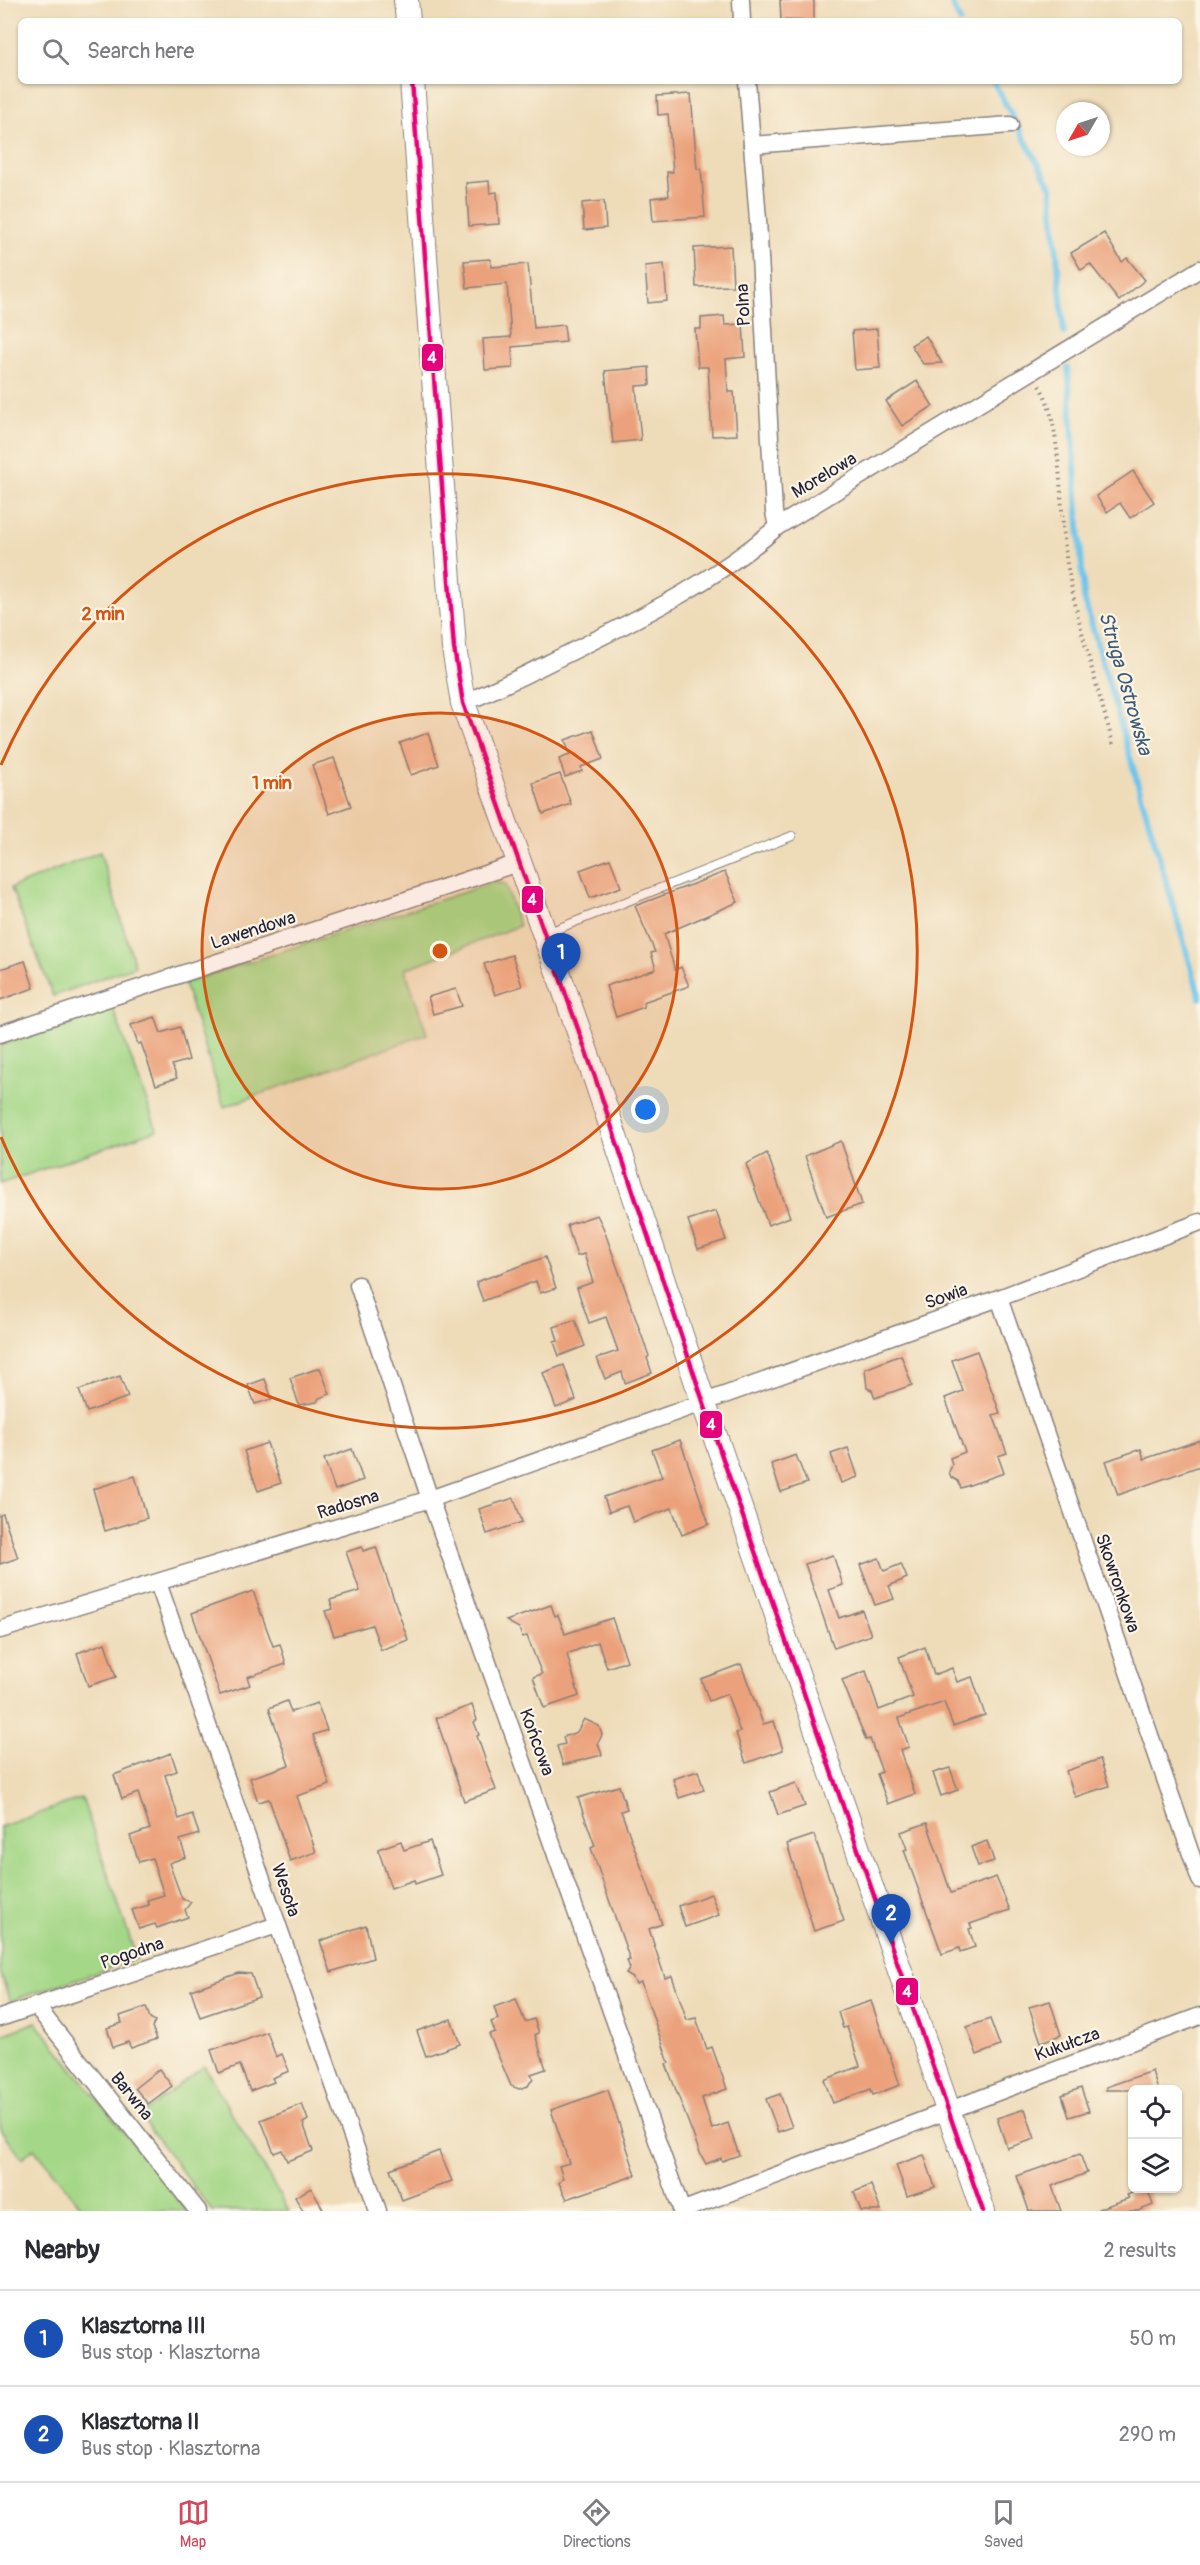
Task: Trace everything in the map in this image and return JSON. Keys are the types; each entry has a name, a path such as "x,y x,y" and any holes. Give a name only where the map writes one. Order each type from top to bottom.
{"street":[{"path":"406,0 408,18"},
{"path":"741,0 742,18"},
{"path":"412,84 457,678 463,703 595,1077 704,1404 983,2211"},
{"name":"Polna","path":"747,84 774,512 777,526"},
{"path":"752,145 1010,125"},
{"name":"Morelowa","path":"463,703 493,691 651,612 749,551 777,526 1200,269"},
{"name":"Lawendowa","path":"0,1034 518,863"},
{"name":"Sowia","path":"704,1404 999,1298 1200,1222"},
{"name":"Końcowa","path":"358,1285 430,1499 682,2211"},
{"name":"Skowronkowa","path":"999,1298 1200,1880"},
{"name":"Radosna","path":"0,1630 430,1499 704,1404"},
{"name":"Wesoła","path":"158,1583 378,2211"},
{"name":"Pogodna","path":"0,2019 278,1925"},
{"name":"Barwna","path":"36,2006 198,2211"},
{"name":"Kukułcza","path":"682,2211 1200,2016"}],"lane":[{"path":"544,934 792,836"}],"path":[{"path":"1029,373 1045,394 1055,441 1066,557 1083,638 1113,744"}],"green space":[{"path":"100,852 135,966 53,996 11,888"},
{"path":"495,882 505,884 519,926 405,969 427,1034 224,1107 184,983"},
{"path":"112,1006 157,1130 0,1184 0,1046"},
{"path":"82,1798 137,1959 10,2001 0,1971 0,1827"},
{"path":"36,2022 187,2211 84,2211 34,2148 22,2158 0,2129 0,2036"},
{"path":"204,2066 289,2211 212,2211 140,2116"}],"building":[{"path":"780,0 814,0 814,18 781,18"},
{"path":"691,94 697,169 701,169 705,217 653,221 651,198 669,196 667,172 673,172 668,114 658,115 657,96"},
{"path":"489,181 490,193 497,192 499,224 469,226 466,183"},
{"path":"604,201 606,228 584,230 582,203"},
{"path":"1104,233 1122,262 1127,258 1145,280 1119,301 1090,264 1081,270 1071,253"},
{"path":"731,246 733,286 696,287 694,248"},
{"path":"490,259 491,267 528,264 534,328 564,325 566,342 512,347 513,368 485,370 483,339 511,337 507,284 467,288 464,261"},
{"path":"664,264 667,301 648,303 645,266"},
{"path":"724,316 725,325 743,324 745,357 726,359 728,392 734,392 737,435 712,436 708,367 698,367 695,329 701,329 701,318"},
{"path":"877,329 880,368 855,370 852,331"},
{"path":"926,336 942,363 923,364 911,345"},
{"path":"649,367 650,385 636,386 641,440 613,443 605,371"},
{"path":"917,381 933,406 902,426 886,401"},
{"path":"1133,471 1154,502 1130,518 1120,503 1107,512 1096,496"},
{"path":"593,730 603,759 581,767 582,771 565,777 559,759 570,755 565,740"},
{"path":"428,733 439,765 411,775 400,743"},
{"path":"334,758 351,806 329,814 312,765"},
{"path":"560,774 571,804 543,814 533,783"},
{"path":"610,859 621,887 590,898 580,870"},
{"path":"725,872 738,902 664,934 675,970 681,967 689,986 643,1002 644,1007 616,1017 606,986 656,969 651,953 655,952 635,906"},
{"path":"512,955 522,986 495,995 484,964"},
{"path":"25,961 34,988 0,1000 0,969"},
{"path":"456,989 462,1006 433,1014 428,997"},
{"path":"155,1017 161,1033 180,1027 189,1060 172,1065 177,1078 156,1085 141,1043 138,1044 131,1025"},
{"path":"841,1141 862,1204 826,1217 805,1156"},
{"path":"767,1153 790,1217 768,1225 746,1164"},
{"path":"716,1211 726,1240 698,1249 688,1220"},
{"path":"597,1215 649,1356 647,1358 652,1373 625,1383 622,1372 605,1379 597,1358 618,1351 606,1317 589,1323 577,1288 593,1282 584,1254 577,1256 567,1225"},
{"path":"545,1257 556,1288 540,1293 536,1281 483,1301 476,1282"},
{"path":"575,1320 585,1346 559,1356 554,1342 558,1341 554,1327"},
{"path":"977,1351 1000,1413 993,1415 1007,1453 998,1456 1004,1473 961,1488 949,1472 952,1465 950,1458 965,1452 945,1398 963,1391 952,1360"},
{"path":"901,1355 912,1385 875,1398 872,1390 867,1388 865,1369"},
{"path":"564,1365 576,1400 556,1408 543,1373"},
{"path":"320,1368 330,1394 319,1398 317,1402 299,1405 290,1378"},
{"path":"120,1376 128,1397 87,1412 79,1390"},
{"path":"265,1379 272,1399 255,1404 248,1385"},
{"path":"680,1440 709,1524 682,1535 672,1508 633,1522 627,1506 609,1512 604,1497 662,1477 652,1450"},
{"path":"1200,1440 1200,1466 1118,1495 1106,1461 1141,1449 1144,1459"},
{"path":"267,1443 281,1483 258,1491 244,1451"},
{"path":"848,1448 858,1477 841,1483 831,1454"},
{"path":"352,1449 363,1480 335,1490 324,1459"},
{"path":"796,1455 807,1483 781,1492 771,1464"},
{"path":"135,1476 147,1518 105,1531 93,1489"},
{"path":"514,1498 522,1522 487,1534 479,1509"},
{"path":"3,1514 18,1558 0,1564 0,1515"},
{"path":"362,1547 363,1551 376,1547 408,1640 381,1650 372,1625 334,1636 325,1611 333,1609 330,1600 360,1591 346,1552"},
{"path":"833,1555 843,1585 829,1590 839,1618 862,1610 871,1635 834,1648 805,1564"},
{"path":"879,1558 884,1571 901,1564 907,1578 889,1586 894,1599 875,1605 860,1565"},
{"path":"253,1591 273,1646 280,1644 286,1664 247,1677 250,1685 220,1695 192,1613"},
{"path":"551,1605 555,1616 558,1615 565,1634 612,1618 627,1661 607,1668 598,1642 567,1654 579,1696 544,1708 533,1677 542,1674 527,1636 522,1637 519,1628 506,1621"},
{"path":"105,1643 116,1677 88,1686 77,1653"},
{"path":"925,1647 934,1675 952,1668 957,1682 972,1677 985,1715 953,1726 944,1702 899,1718 909,1747 900,1750 915,1794 888,1804 877,1774 882,1772 870,1739 866,1740 842,1680 866,1671 879,1710 913,1697 899,1657"},
{"path":"741,1664 763,1724 774,1721 783,1750 746,1763 736,1733 740,1732 727,1694 709,1701 701,1679"},
{"path":"287,1701 291,1712 317,1703 327,1730 313,1735 330,1785 297,1796 316,1852 290,1861 269,1799 258,1802 250,1778 289,1765 269,1708"},
{"path":"472,1705 477,1720 474,1722 479,1735 477,1736 496,1790 464,1801 436,1718"},
{"path":"584,1719 599,1726 602,1735 598,1743 602,1755 563,1765 557,1746 565,1744 563,1737 577,1732"},
{"path":"171,1753 177,1771 165,1775 179,1819 192,1814 199,1834 180,1840 186,1857 169,1863 182,1899 191,1902 185,1910 188,1917 157,1928 155,1924 139,1929 132,1910 149,1905 147,1900 164,1895 152,1858 139,1862 130,1836 150,1829 138,1793 122,1799 114,1775"},
{"path":"1100,1759 1109,1786 1075,1797 1066,1771"},
{"path":"950,1768 958,1790 941,1796 933,1773"},
{"path":"698,1771 704,1790 679,1798 673,1779"},
{"path":"796,1783 805,1806 778,1815 770,1792"},
{"path":"619,1786 627,1809 621,1811 662,1924 649,1929 665,1978 672,1976 687,2020 696,2018 707,2049 712,2047 727,2089 702,2098 712,2129 728,2123 739,2155 722,2161 721,2158 706,2164 700,2153 666,2064 669,2063 641,1982 636,1984 633,1978 626,1974 630,1968 627,1961 630,1960 591,1848 595,1846 578,1798"},
{"path":"927,1823 951,1893 996,1877 1010,1910 970,1924 972,1928 969,1929 975,1947 960,1952 959,1948 942,1954 904,1850 907,1849 901,1832"},
{"path":"814,1835 844,1921 814,1931 787,1844"},
{"path":"401,1841 404,1850 430,1841 441,1875 415,1884 414,1880 391,1888 378,1849"},
{"path":"987,1841 994,1861 978,1866 971,1847"},
{"path":"711,1894 719,1915 685,1927 678,1906"},
{"path":"366,1925 373,1958 331,1972 320,1941"},
{"path":"239,1973 251,1974 259,1997 200,2017 191,1990"},
{"path":"516,1999 525,2022 534,2019 539,2033 535,2035 546,2069 531,2074 533,2078 528,2086 519,2089 511,2086 489,2034 495,2032 491,2022 498,2019 494,2007"},
{"path":"871,2001 900,2085 873,2095 871,2089 833,2103 824,2080 860,2066 847,2027 843,2028 838,2012"},
{"path":"1050,2001 1061,2035 1041,2042 1029,2007"},
{"path":"146,2007 150,2018 155,2021 152,2027 157,2039 131,2048 128,2042 113,2047 107,2028 122,2023 120,2016"},
{"path":"451,2019 460,2044 426,2056 417,2031"},
{"path":"990,2019 1000,2046 977,2055 967,2027"},
{"path":"267,2032 276,2057 282,2054 289,2071 272,2078 274,2082 250,2091 240,2065 219,2073 211,2050 232,2043 233,2045"},
{"path":"159,2069 172,2086 148,2104 135,2088"},
{"path":"1152,2071 1156,2085 1128,2085 1128,2090 1106,2090 1106,2087"},
{"path":"1081,2088 1089,2111 1069,2117 1062,2095"},
{"path":"608,2090 636,2175 567,2199 559,2183 563,2178 559,2166 569,2163 551,2110"},
{"path":"780,2094 792,2127 778,2132 766,2099"},
{"path":"302,2104 308,2120 303,2123 313,2151 287,2161 282,2150 274,2153 261,2120"},
{"path":"1025,2109 1035,2139 1007,2148 997,2118"},
{"path":"439,2151 452,2181 402,2200 390,2169"},
{"path":"1080,2154 1087,2173 1052,2186 1061,2211 1029,2211 1017,2176"},
{"path":"924,2155 935,2187 907,2196 896,2165"},
{"path":"871,2185 881,2211 861,2211 854,2192"},
{"path":"311,2188 324,2211 303,2211 295,2197"},
{"path":"1149,2193 1153,2205 1138,2211 1098,2211 1098,2209 1129,2198 1127,2195"}],"waterway":[{"name":"Struga Ostrowska","path":"950,0 959,18"},
{"name":"Struga Ostrowska","path":"995,84 1051,187 1064,333"},
{"name":"Struga Ostrowska","path":"1068,368 1084,598 1200,998"}],"transit line":[{"name":"4","path":"412,84 454,648 463,703 595,1077 704,1404 983,2211"}],"place":[{"name":"Klasztorna III","path":"561,983"},
{"name":"Klasztorna II","path":"891,1944"}]}
